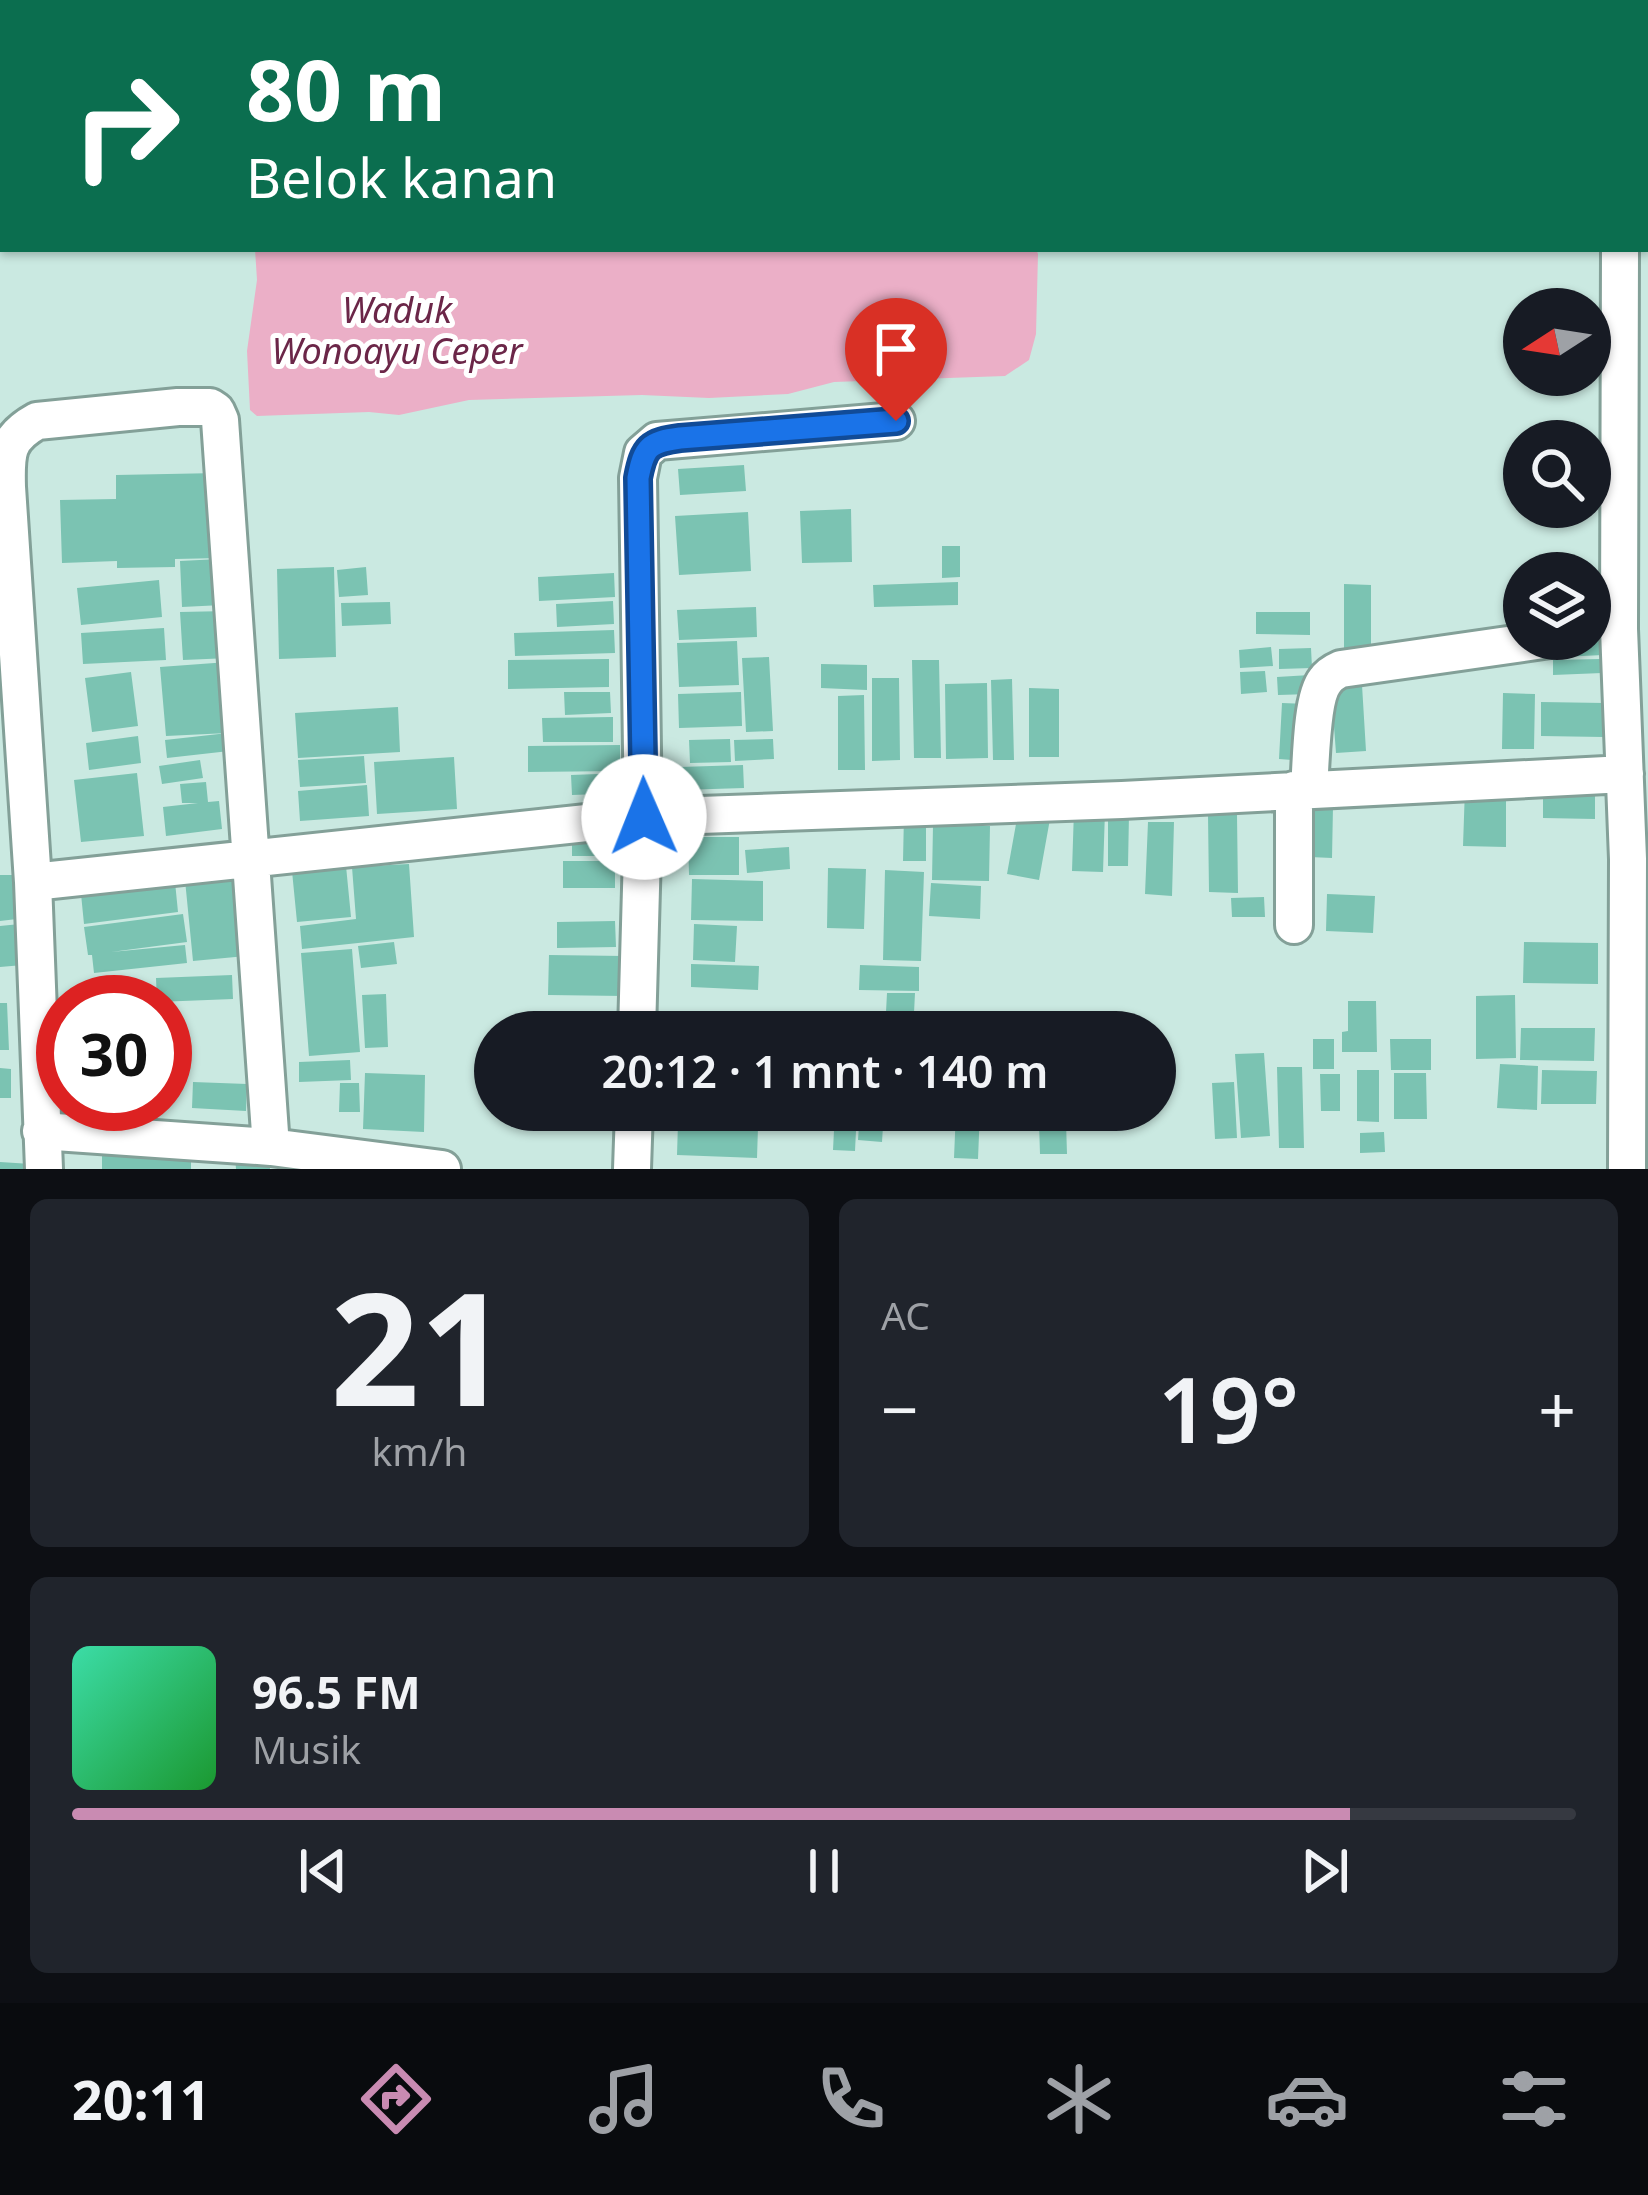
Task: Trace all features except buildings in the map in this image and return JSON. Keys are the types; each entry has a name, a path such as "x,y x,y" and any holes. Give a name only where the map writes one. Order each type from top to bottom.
{"street":[{"path":"1608,552 1620,252"},
{"path":"44,1169 33,882 4,487 6,460 9,446 23,428 37,421 178,406 210,407 220,420 271,1147"},
{"path":"638,1011 644,817 638,478 643,453 657,441 680,438 896,421"},
{"path":"1294,925 1302,790 1322,683 1341,669 1503,646"},
{"path":"1609,660 1638,860 1627,1169"},
{"path":"33,882 644,817 1625,774"},
{"path":"632,1169 633,1131"},
{"path":"41,1132 271,1147 442,1169"}],"water":[{"name":"Waduk Wonoayu Ceper","path":"255,252 1038,254 1036,334 1029,360 1005,376 834,382 788,394 709,398 469,400 399,415 257,416 250,410 247,351 257,280"}],"route":[{"path":"644,817 638,478 643,453 657,441 680,438 896,421"}]}
